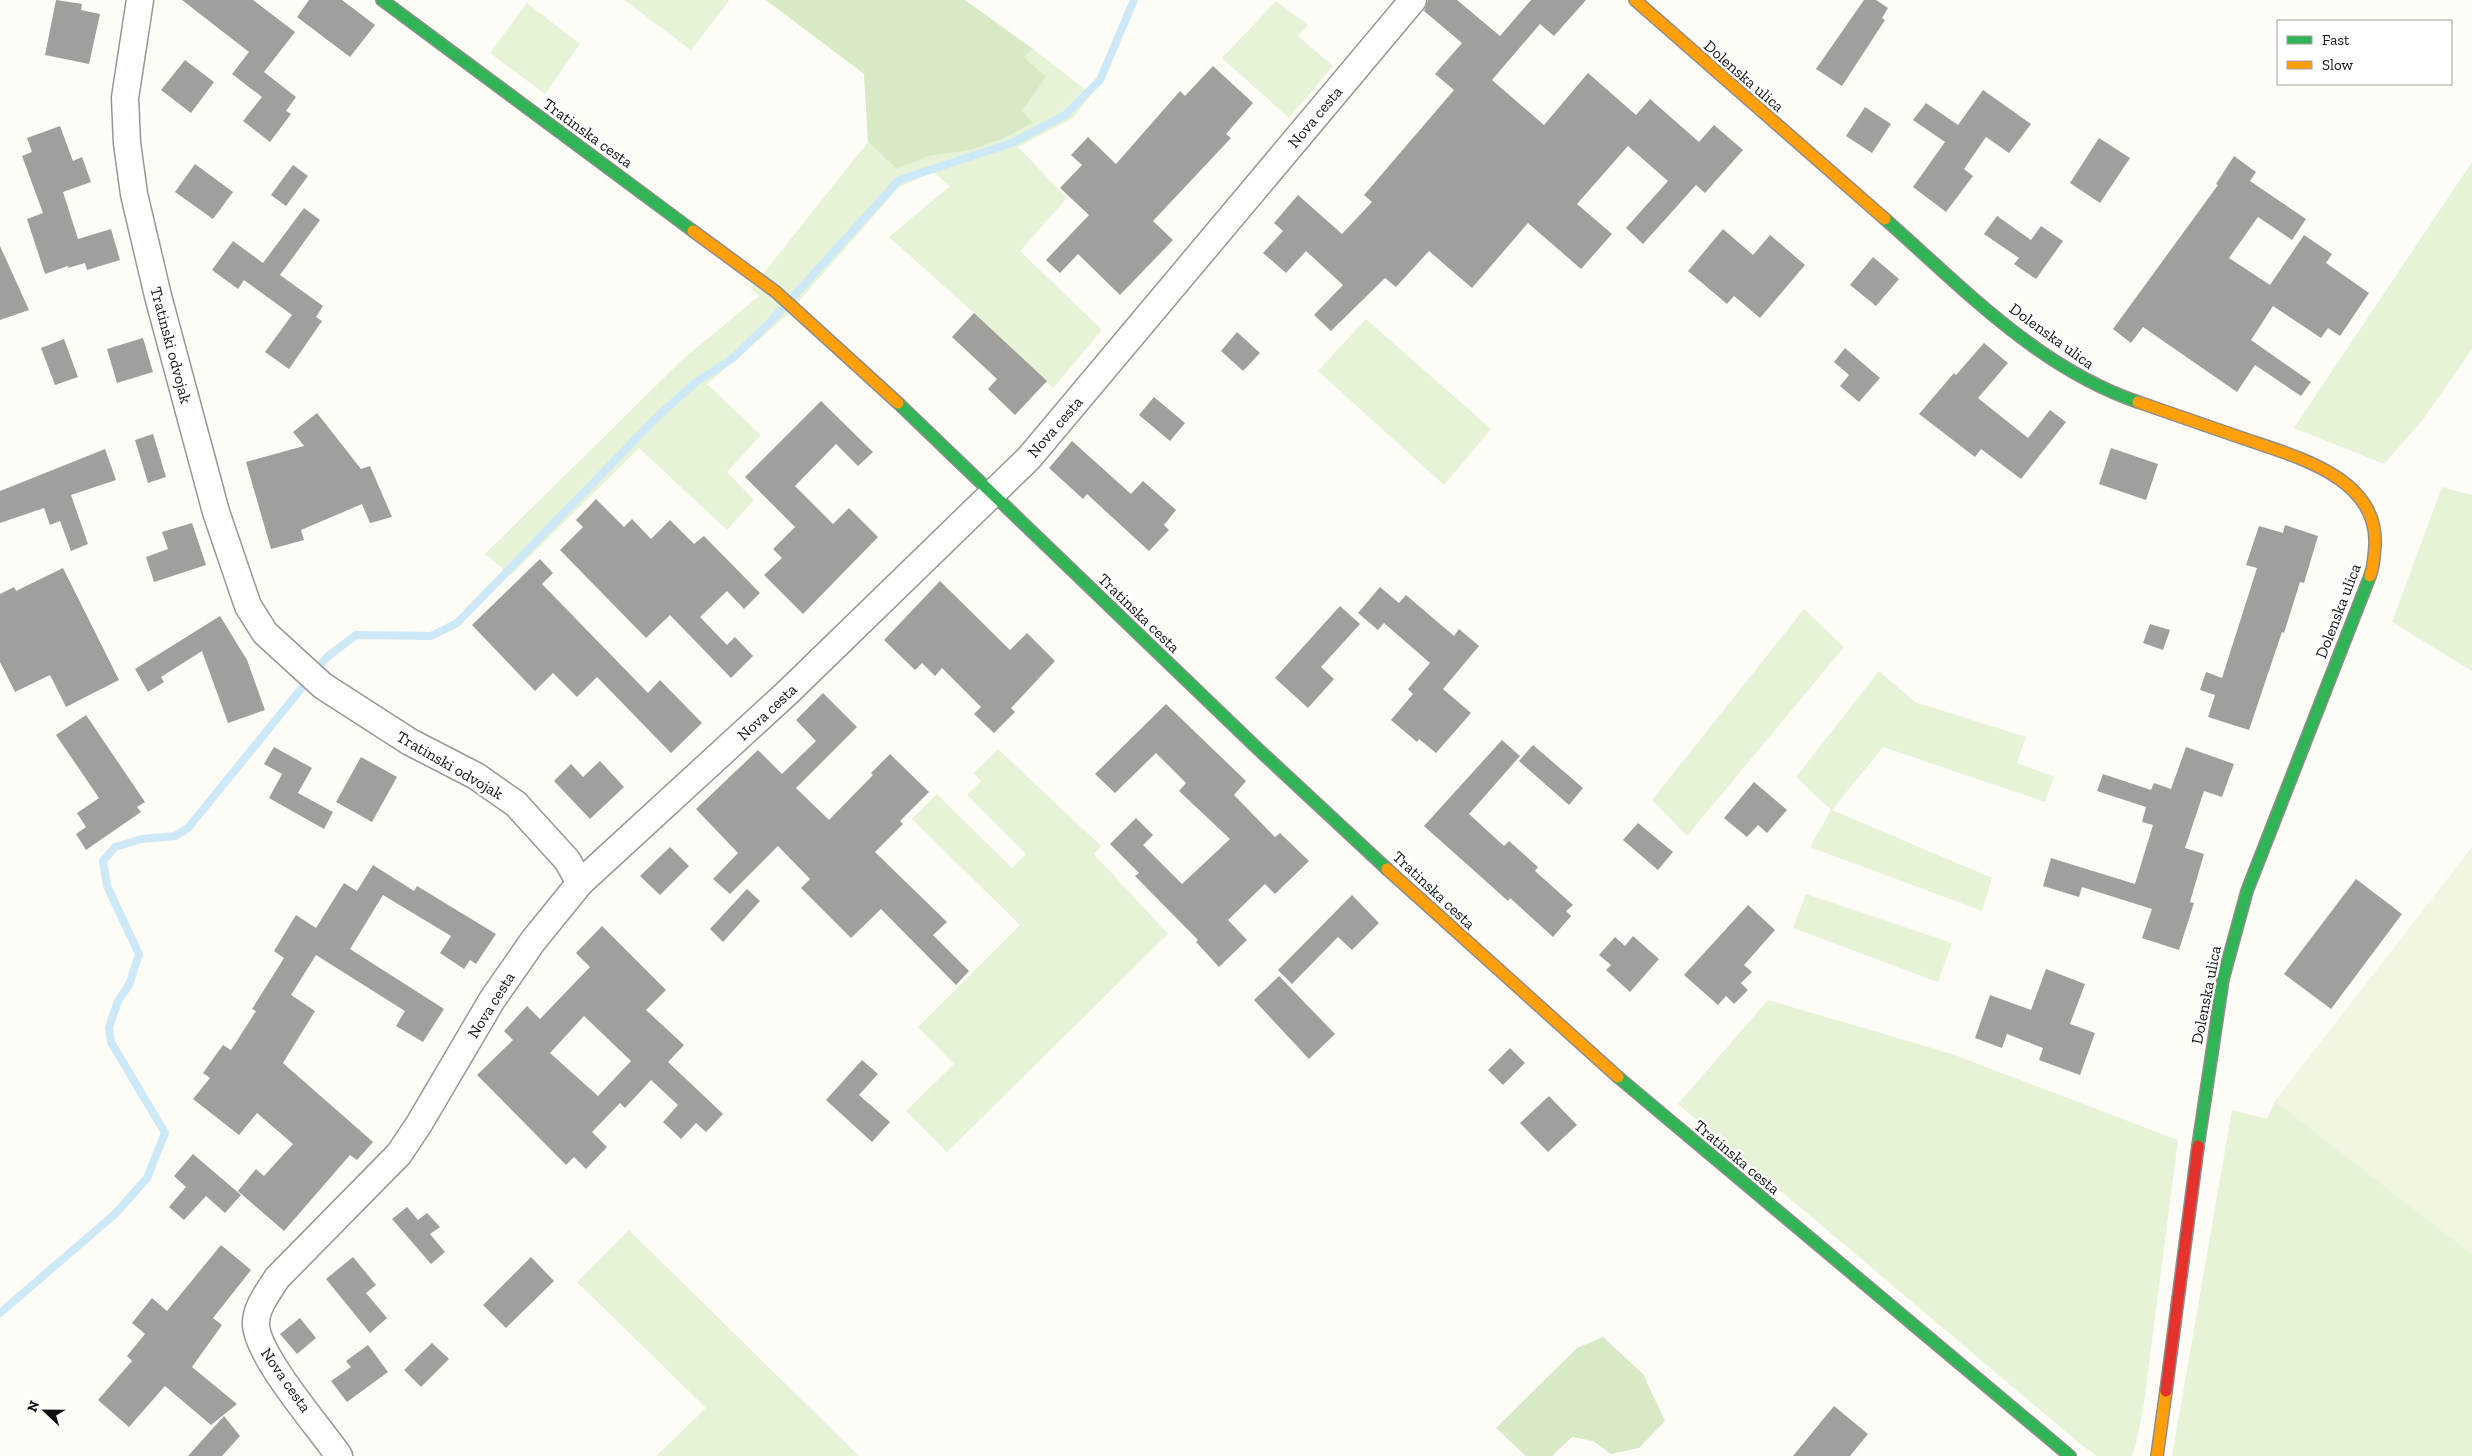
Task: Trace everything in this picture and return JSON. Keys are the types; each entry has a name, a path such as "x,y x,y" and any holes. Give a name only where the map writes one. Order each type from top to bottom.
{"main road":[{"name":"Tratinska cesta","path":"382,0 776,292 804,316 874,380 1258,749 1469,945 1662,1116 2070,1456"},
{"name":"Dolenska ulica","path":"1635,0 1974,297 2031,344 2071,373 2107,392 2147,407 2308,461 2337,477 2357,495 2371,514 2375,538 2373,568 2246,891 2223,979 2213,1036 2157,1456"}],"street":[{"name":"Tratinski odvojak","path":"140,0 125,98 127,142 134,194 158,296 216,512 248,606 265,633 323,686 410,742 476,776 516,804 567,860 580,883"},
{"name":"Nova cesta","path":"339,1456 271,1361 259,1340 256,1322 263,1300 277,1278 399,1154 419,1124 492,1000 533,942 580,883 780,699 993,495 1029,458 1413,0"}],"green space":[{"path":"624,0 728,0 729,1 691,50"},
{"path":"766,0 965,0 1033,49 1024,57 1046,77 1022,111 1033,123 1005,138 971,150 929,156 897,169 868,142 864,74"},
{"path":"1276,1 1308,25 1298,36 1333,66 1289,118 1222,58"},
{"path":"527,3 580,44 545,94 490,53"},
{"path":"1033,49 1091,94 1073,118 1018,147 1067,198 1020,251 1102,330 1053,388 974,313 889,237 950,186 933,172 899,187 784,318 707,384 761,435 727,472 754,500 727,530 639,448 511,575 485,554 683,359 759,296 751,289 868,142 897,169 929,156 971,150 1005,138 1032,124 1022,111 1024,57"},
{"path":"2472,162 2472,349 2422,421 2384,464 2294,428"},
{"path":"1366,319 1491,429 1444,485 1318,371"},
{"path":"2442,487 2472,495 2472,671 2392,622"},
{"path":"1804,609 1844,647 1687,836 1652,800"},
{"path":"1879,671 1915,702 2026,737 2017,763 2054,777 2045,802 1883,747 1832,810 1992,878 1982,911 1810,847 1831,810 1796,777"},
{"path":"998,749 1101,846 1094,854 1168,934 947,1152 906,1111 954,1064 918,1027 1020,925 912,819 937,794 1012,868 1026,854 967,795 981,781 974,773"},
{"path":"2472,847 2472,1254 2275,1101"},
{"path":"1806,894 1952,943 1938,982 1793,928"},
{"path":"1768,1000 1952,1054 2178,1140 2144,1403 2132,1456 2097,1456 2079,1443 1678,1104"},
{"path":"2275,1101 2472,1254 2472,1456 2172,1456 2232,1110 2267,1119"},
{"path":"629,1230 859,1456 656,1456 706,1408 577,1282"},
{"path":"1603,1337 1643,1374 1665,1421 1639,1448 1611,1454 1593,1441 1572,1437 1552,1456 1526,1456 1496,1428 1577,1348"}],"building":[{"path":"56,0 82,4 81,10 100,14 89,64 45,55"},
{"path":"182,0 253,0 295,32 264,72 296,97 286,111 291,114 270,142 243,121 262,97 232,74 249,52"},
{"path":"309,0 342,0 375,25 350,57 297,17"},
{"path":"1428,0 1457,0 1500,36 1531,0 1586,0 1554,36 1540,24 1492,80 1544,125 1588,73 1636,115 1650,99 1699,142 1714,125 1743,150 1705,193 1696,185 1643,244 1626,228 1668,181 1628,146 1577,204 1612,234 1581,269 1528,223 1472,288 1429,251 1396,287 1385,278 1331,331 1314,315 1343,285 1306,251 1286,273 1263,253 1283,231 1274,223 1298,195 1342,234 1372,202 1364,195 1454,90 1435,74 1462,43 1424,11"},
{"path":"1864,0 1876,0 1888,8 1882,18 1885,20 1842,86 1816,69"},
{"path":"185,60 214,82 191,113 161,90"},
{"path":"1213,66 1253,103 1226,134 1231,138 1153,221 1173,240 1120,295 1078,254 1060,273 1046,260 1089,215 1060,188 1082,165 1071,155 1088,137 1116,164 1180,91 1185,96"},
{"path":"1983,90 2031,124 2009,153 1986,137 1964,169 1973,176 1946,212 1913,187 1945,142 1913,120 1926,103 1958,125"},
{"path":"1865,107 1891,124 1872,153 1846,136"},
{"path":"60,126 73,161 82,157 91,182 63,192 78,239 111,229 120,260 87,270 85,263 68,268 68,266 45,274 27,219 43,213 22,156 32,152 27,138"},
{"path":"2099,138 2130,158 2100,203 2070,183"},
{"path":"2234,156 2256,172 2250,181 2306,219 2292,240 2258,217 2229,258 2270,285 2304,235 2332,254 2326,263 2369,293 2340,336 2328,328 2321,338 2273,306 2251,340 2311,382 2301,396 2255,365 2237,392 2143,327 2131,343 2113,329 2218,185 2216,184"},
{"path":"195,164 233,192 213,219 175,192"},
{"path":"293,165 308,176 286,206 271,195"},
{"path":"304,208 320,220 280,275 323,306 316,317 322,321 289,369 265,352 292,315 244,280 238,289 212,270 233,241 263,263"},
{"path":"1997,216 2031,240 2041,226 2063,241 2036,279 2014,264 2019,258 1984,234"},
{"path":"1723,229 1753,255 1770,235 1805,265 1760,318 1734,296 1727,304 1688,271"},
{"path":"0,246 29,310 0,320"},
{"path":"1873,257 1899,279 1876,306 1850,285"},
{"path":"974,313 1047,381 1015,415 988,389 997,379 952,337"},
{"path":"1237,332 1260,353 1243,371 1221,351"},
{"path":"143,338 153,372 117,383 107,349"},
{"path":"64,339 78,377 55,385 41,348"},
{"path":"1984,343 2008,363 1978,398 2028,438 2050,410 2066,422 2021,479 1981,449 1975,457 1919,414 1954,373 1956,375"},
{"path":"1845,348 1880,378 1859,402 1840,386 1849,375 1834,362"},
{"path":"1154,397 1185,423 1170,441 1139,415"},
{"path":"821,401 873,452 858,466 836,444 795,486 833,524 849,508 878,537 803,614 764,575 782,558 773,549 795,527 745,477"},
{"path":"317,413 361,469 370,466 392,517 370,523 362,504 301,530 304,540 271,549 246,462 304,446 293,432"},
{"path":"153,434 166,477 148,483 135,440"},
{"path":"1072,441 1131,494 1143,481 1176,510 1164,525 1169,530 1149,551 1087,494 1083,499 1049,468"},
{"path":"2111,448 2158,464 2146,500 2099,484"},
{"path":"105,449 116,480 71,495 88,544 71,551 60,521 50,525 44,508 0,523 0,491"},
{"path":"596,499 624,527 632,519 651,539 670,520 694,544 704,536 760,593 744,609 727,591 700,617 727,645 735,637 753,656 731,678 670,615 646,638 560,550 583,527 576,520"},
{"path":"192,523 206,565 154,582 146,557 168,549 162,532"},
{"path":"2285,525 2318,536 2304,583 2300,582 2249,730 2208,717 2215,695 2200,690 2206,672 2222,678 2257,568 2246,565 2259,526 2283,533"},
{"path":"540,559 553,573 542,584 648,693 660,680 702,723 671,753 597,677 577,697 553,673 535,691 472,625"},
{"path":"63,568 119,680 66,707 50,675 15,692 0,662 0,594 14,587 16,591"},
{"path":"940,581 1010,650 1027,633 1055,661 1011,708 1015,712 994,733 974,714 981,707 942,668 935,676 922,663 915,670 884,640"},
{"path":"1380,587 1399,603 1406,595 1454,636 1459,629 1479,646 1443,689 1471,713 1436,753 1419,739 1417,742 1391,720 1413,694 1408,689 1430,663 1384,623 1378,630 1358,613"},
{"path":"1340,606 1360,624 1321,667 1334,679 1308,708 1275,678"},
{"path":"220,616 247,660 265,710 228,723 202,651 161,677 164,682 148,692 135,669"},
{"path":"2150,624 2170,630 2163,650 2143,643"},
{"path":"823,693 857,727 796,788 829,820 873,775 871,773 890,754 929,792 900,821 903,824 875,852 947,922 933,935 969,971 956,985 881,909 851,938 801,888 810,879 778,846 730,894 713,879 738,853 696,809 758,750 782,774 816,741 796,720"},
{"path":"1166,704 1246,781 1234,795 1275,837 1280,833 1309,861 1275,894 1265,884 1228,920 1247,940 1219,967 1196,942 1198,940 1135,876 1139,873 1110,844 1136,818 1153,835 1143,845 1182,884 1230,839 1179,791 1186,783 1156,753 1115,793 1095,774"},
{"path":"86,715 145,802 137,807 141,812 86,850 76,834 86,827 77,813 99,798 56,735"},
{"path":"1502,740 1520,756 1469,814 1504,846 1509,841 1538,867 1535,871 1573,905 1566,911 1571,916 1553,937 1510,898 1508,901 1424,826"},
{"path":"1533,745 1583,788 1569,805 1519,761"},
{"path":"274,747 312,768 298,793 333,812 324,829 269,798 282,774 264,764"},
{"path":"2186,747 2234,764 2222,797 2204,791 2185,848 2204,854 2190,902 2194,903 2179,950 2142,938 2152,909 2082,887 2079,897 2043,886 2051,858 2135,884 2153,825 2142,822 2146,807 2097,791 2103,774 2151,790 2154,783 2171,789"},
{"path":"361,757 397,777 372,822 336,802"},
{"path":"600,761 624,787 590,819 554,781 571,764 583,777"},
{"path":"1754,782 1787,810 1767,833 1758,825 1747,837 1724,818"},
{"path":"1638,823 1673,852 1658,870 1623,840"},
{"path":"670,847 689,866 660,895 640,876"},
{"path":"373,865 414,891 417,886 496,934 476,964 470,960 464,969 440,953 451,936 383,895 350,949 444,1009 423,1042 396,1026 405,1011 316,955 291,995 315,1011 283,1063 373,1142 357,1160 350,1155 284,1231 238,1191 256,1169 264,1176 293,1144 257,1113 239,1135 193,1099 210,1078 203,1073 223,1045 231,1050 256,1011 252,1009 284,958 274,951 296,915 316,928 344,883 357,891"},
{"path":"2356,879 2402,914 2331,1009 2284,974"},
{"path":"747,889 760,901 723,942 710,929"},
{"path":"1352,895 1379,923 1352,950 1338,937 1292,984 1278,970"},
{"path":"1748,905 1775,930 1744,965 1752,972 1741,983 1748,990 1734,1004 1726,996 1718,1005 1684,975"},
{"path":"602,926 666,990 646,1010 684,1045 668,1062 723,1114 706,1132 696,1123 681,1139 663,1122 678,1105 651,1080 625,1108 620,1103 592,1132 607,1147 586,1169 574,1157 566,1165 477,1075 513,1040 504,1031 527,1006 540,1019 590,967 576,953","holes":["584,1016 631,1061 598,1096 550,1053"]},
{"path":"1633,936 1659,959 1630,992 1606,970 1611,965 1599,955 1615,937 1625,946"},
{"path":"2046,969 2085,984 2070,1024 2095,1033 2080,1075 2039,1060 2043,1048 2007,1034 2002,1048 1975,1038 1990,995 2031,1010"},
{"path":"1279,976 1335,1034 1309,1059 1254,1000"},
{"path":"1510,1048 1525,1063 1503,1085 1488,1070"},
{"path":"862,1060 878,1074 859,1095 890,1122 872,1142 826,1100"},
{"path":"1549,1096 1577,1125 1548,1152 1520,1123"},
{"path":"193,1154 241,1195 225,1213 206,1196 184,1220 169,1207 186,1187 174,1176"},
{"path":"407,1207 418,1220 427,1213 440,1227 430,1234 445,1252 431,1264 392,1219"},
{"path":"221,1245 251,1270 213,1318 222,1325 192,1367 237,1404 211,1425 165,1386 129,1427 98,1400 132,1361 127,1356 145,1334 132,1323 152,1298 167,1311"},
{"path":"353,1257 376,1285 366,1293 387,1318 370,1333 326,1279"},
{"path":"531,1257 554,1281 506,1328 483,1305"},
{"path":"300,1318 316,1338 297,1354 280,1334"},
{"path":"432,1343 449,1359 421,1387 404,1370"},
{"path":"368,1345 388,1372 347,1402 331,1381 351,1367 346,1361"},
{"path":"1834,1406 1868,1434 1850,1456 1793,1456"},
{"path":"224,1416 240,1436 222,1456 188,1456"}],"waterway":[{"path":"0,1313 115,1214 147,1178 165,1133 111,1042 109,1027 118,1001 129,985 139,954 107,886 103,861 115,847 142,839 175,836 188,828 327,657 356,635 431,636 457,623 657,417 696,382 732,359 772,320 899,180 1012,143 1065,115 1100,80 1134,0"}],"traffic: fast":[{"path":"382,0 693,231"},
{"path":"1885,219 1973,298 2034,347 2067,369 2102,387 2138,402"},
{"path":"898,403 1258,749 1387,869"},
{"path":"2198,1146 2223,979 2247,891 2370,576"},
{"path":"1618,1077 2070,1456"}],"traffic: slow":[{"path":"1635,0 1885,219"},
{"path":"693,231 776,292 898,403"},
{"path":"2138,402 2308,462 2348,486 2363,502 2373,522 2375,546 2370,576"},
{"path":"1387,869 1618,1077"},
{"path":"2157,1456 2166,1391"}],"traffic: jam":[{"path":"2166,1391 2198,1146"}]}
